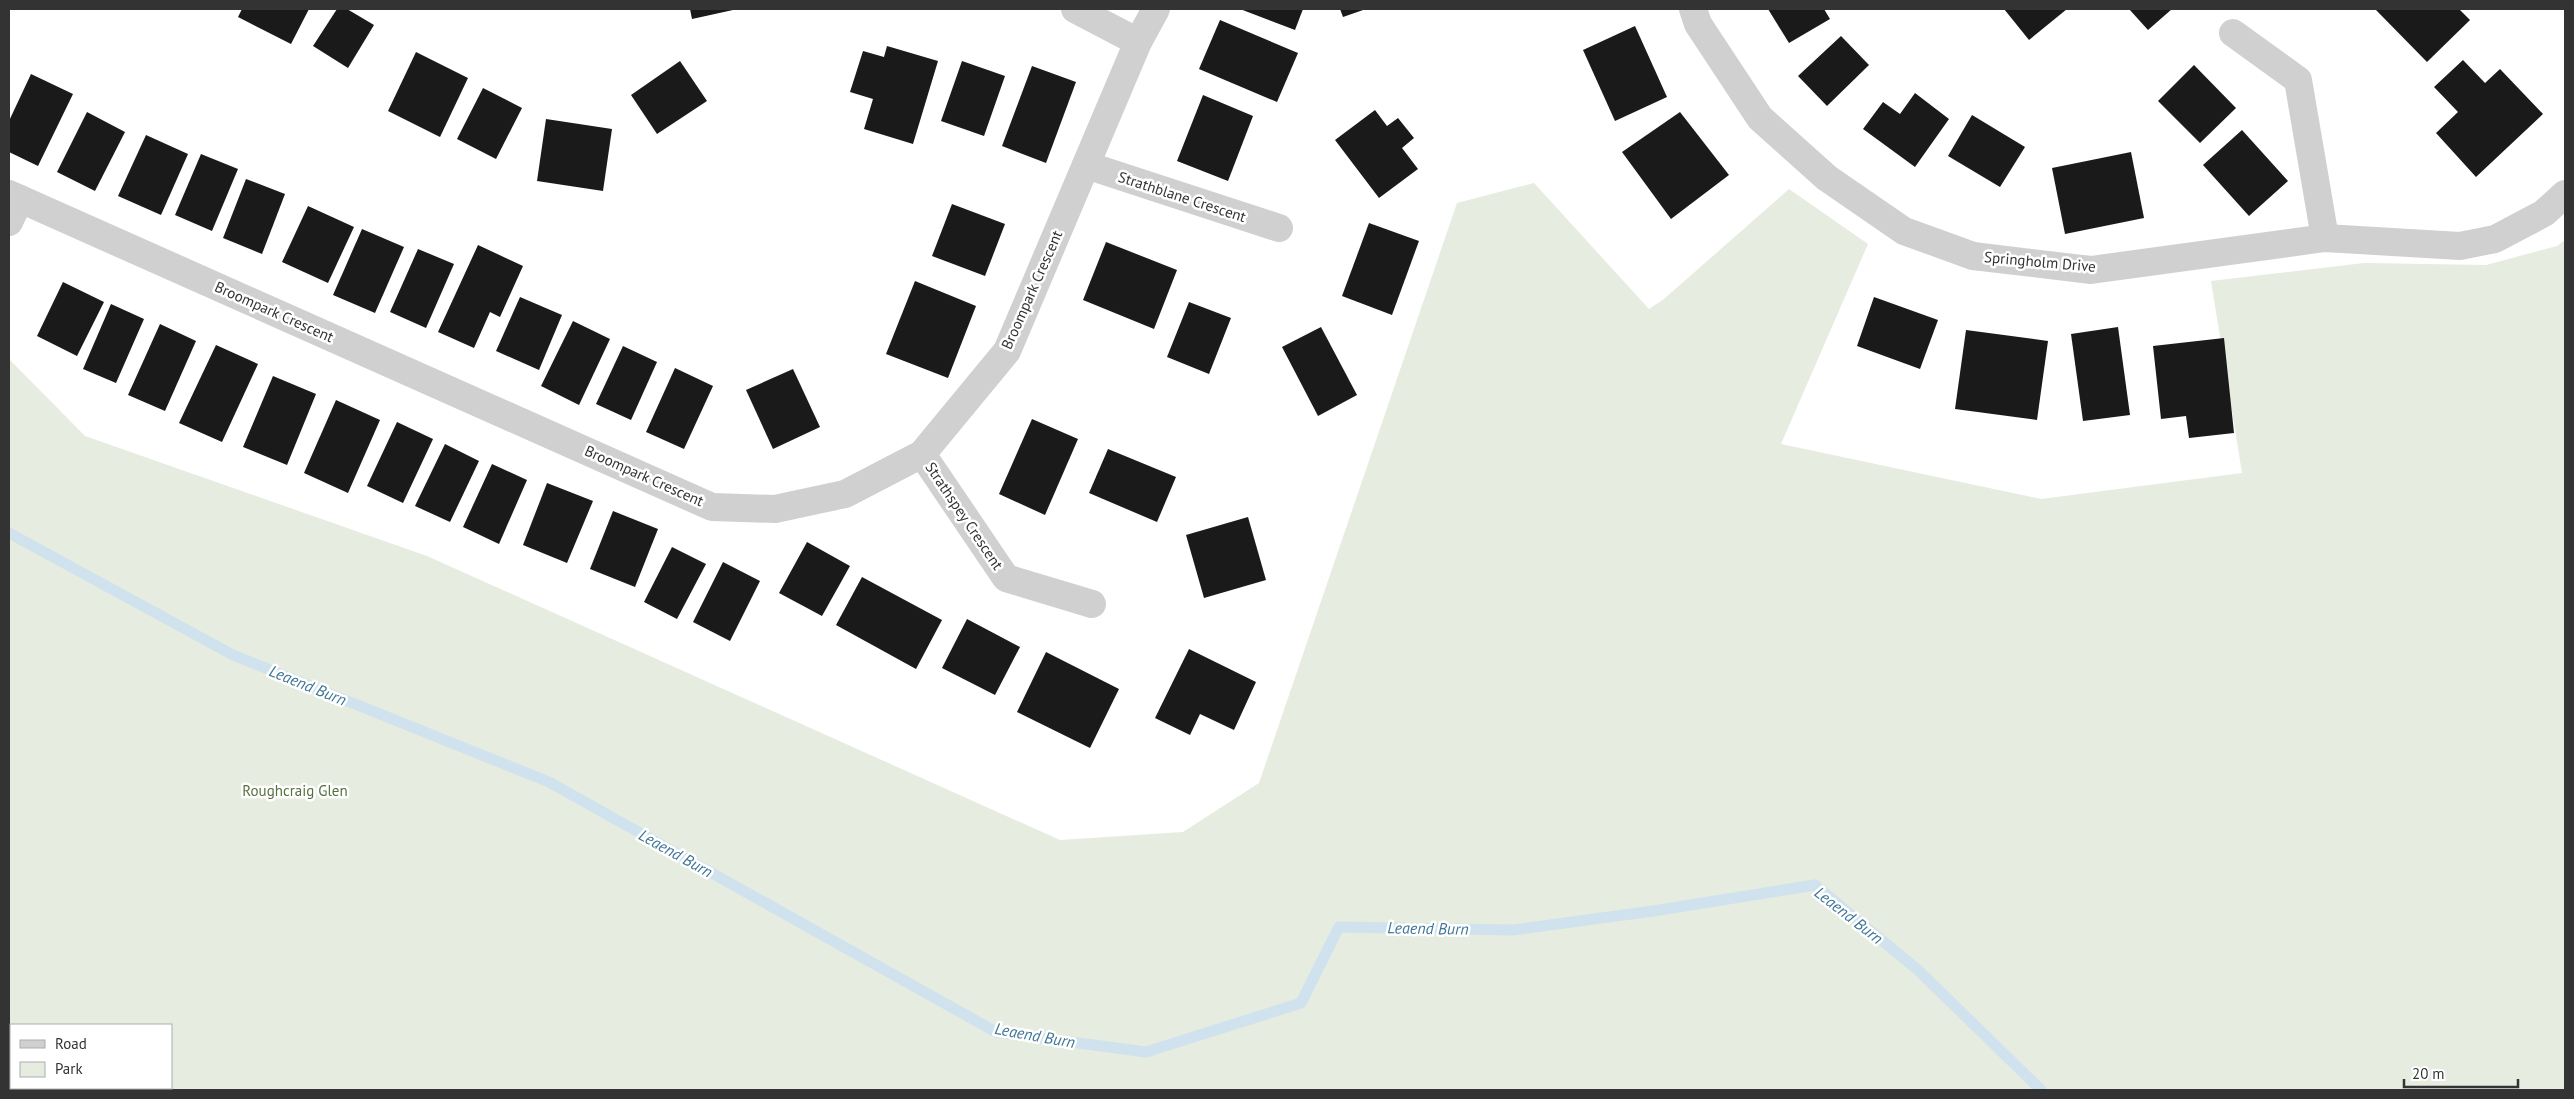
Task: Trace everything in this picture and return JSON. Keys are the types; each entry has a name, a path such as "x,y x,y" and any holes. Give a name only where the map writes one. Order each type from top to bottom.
{"street":[{"path":"1075,9 1138,42"},
{"name":"Broompark Crescent","path":"12,205 712,507 775,508 845,494 922,454 1007,351 1138,42 1156,9"},
{"name":"Springholm Drive","path":"1693,9 1698,24 1760,118 1827,178 1904,231 1973,256 2091,270 2325,238 2460,246 2494,239 2544,213 2565,194"},
{"path":"2233,32 2298,80 2325,238"},
{"name":"Strathblane Crescent","path":"1086,165 1278,228"},
{"name":"Strathspey Crescent","path":"922,454 1006,578 1092,604"}],"green space":[{"name":"Roughcraig Glen","path":"1534,183 1649,309 1664,299 1789,189 1868,244 1781,444 2041,499 2242,473 2211,281 2364,263 2486,265 2557,246 2565,240 2565,1090 9,1090 9,359 85,436 427,556 1060,840 1183,832 1259,783 1457,203"}],"building":[{"path":"242,9 309,9 291,44 238,17"},
{"path":"337,9 347,9 374,25 348,68 313,46"},
{"path":"690,9 733,9 733,10 692,19"},
{"path":"1240,9 1303,9 1295,30"},
{"path":"1340,9 1366,9 1343,17"},
{"path":"1768,9 1824,9 1830,19 1789,43"},
{"path":"2004,9 2067,9 2029,40"},
{"path":"2129,9 2172,9 2148,30"},
{"path":"2375,9 2459,9 2470,20 2427,62"},
{"path":"1220,20 1298,53 1277,102 1199,69"},
{"path":"1635,26 1667,97 1615,121 1583,50"},
{"path":"1841,36 1869,65 1827,106 1798,76"},
{"path":"887,46 938,61 913,144 864,129 873,99 850,92 863,51 884,57"},
{"path":"416,52 468,78 440,137 388,111"},
{"path":"2463,60 2485,83 2500,69 2543,114 2476,177 2436,133 2458,112 2434,87"},
{"path":"680,61 707,101 657,134 631,95"},
{"path":"962,61 1005,76 984,136 941,121"},
{"path":"2194,65 2236,108 2200,143 2158,101"},
{"path":"1032,66 1076,82 1046,163 1002,146"},
{"path":"31,74 73,94 38,166 9,152 9,121"},
{"path":"483,88 522,108 496,159 457,139"},
{"path":"1915,93 1949,119 1915,167 1863,129 1883,102 1900,114"},
{"path":"1203,95 1253,116 1228,181 1177,161"},
{"path":"1375,110 1387,126 1398,118 1414,138 1402,148 1418,169 1379,198 1335,140"},
{"path":"87,112 125,132 95,191 57,172"},
{"path":"1680,112 1729,175 1671,219 1622,152"},
{"path":"1972,115 2025,147 2000,187 1948,156"},
{"path":"546,119 612,129 603,191 537,181"},
{"path":"2242,130 2288,181 2249,216 2203,165"},
{"path":"146,135 188,154 161,215 118,196"},
{"path":"2131,152 2144,218 2065,234 2052,168"},
{"path":"201,154 238,169 212,231 175,215"},
{"path":"246,179 285,194 262,254 223,238"},
{"path":"952,204 1005,224 985,276 932,256"},
{"path":"308,206 354,227 328,283 282,262"},
{"path":"1369,223 1419,241 1392,315 1342,296"},
{"path":"362,229 404,247 375,313 333,295"},
{"path":"1106,242 1177,270 1154,329 1083,300"},
{"path":"478,245 523,266 500,317 490,312 474,348 438,332"},
{"path":"418,249 454,264 426,328 390,312"},
{"path":"915,281 976,306 948,378 886,354"},
{"path":"63,282 104,302 77,356 37,336"},
{"path":"520,297 562,315 539,370 496,351"},
{"path":"1874,297 1938,320 1920,369 1857,346"},
{"path":"1189,302 1231,318 1209,374 1167,357"},
{"path":"111,304 144,319 116,383 83,369"},
{"path":"573,321 610,339 579,405 541,386"},
{"path":"160,324 196,341 165,411 128,395"},
{"path":"1321,327 1357,395 1318,416 1282,347"},
{"path":"2118,327 2130,415 2083,421 2071,334"},
{"path":"1966,330 2048,341 2037,420 1955,409"},
{"path":"2224,338 2234,433 2189,438 2186,416 2161,419 2153,346"},
{"path":"216,345 258,364 222,442 179,423"},
{"path":"623,346 657,362 631,420 596,404"},
{"path":"675,368 713,386 684,449 646,432"},
{"path":"793,369 820,427 773,449 746,390"},
{"path":"273,376 316,394 287,465 243,447"},
{"path":"336,400 380,420 348,493 304,473"},
{"path":"1032,419 1078,439 1045,515 999,494"},
{"path":"397,422 433,439 403,503 367,486"},
{"path":"445,444 479,461 450,522 415,506"},
{"path":"1108,449 1176,477 1157,522 1089,493"},
{"path":"492,464 527,480 499,544 463,527"},
{"path":"547,483 593,501 567,563 523,545"},
{"path":"613,511 658,529 635,587 590,569"},
{"path":"1248,517 1266,580 1204,598 1186,535"},
{"path":"807,542 850,566 822,616 779,593"},
{"path":"672,547 706,564 677,619 644,602"},
{"path":"723,562 760,581 730,641 693,622"},
{"path":"862,577 942,620 916,669 836,625"},
{"path":"967,619 1020,647 995,695 942,668"},
{"path":"1189,649 1256,682 1234,730 1200,714 1190,735 1155,718"},
{"path":"1046,652 1119,689 1090,748 1017,712"}],"waterway":[{"name":"Leaend Burn","path":"9,533 233,655 549,782 996,1032 1146,1052 1301,1003 1339,927 1513,930 1653,911 1815,885 1918,970 2041,1090"}]}
